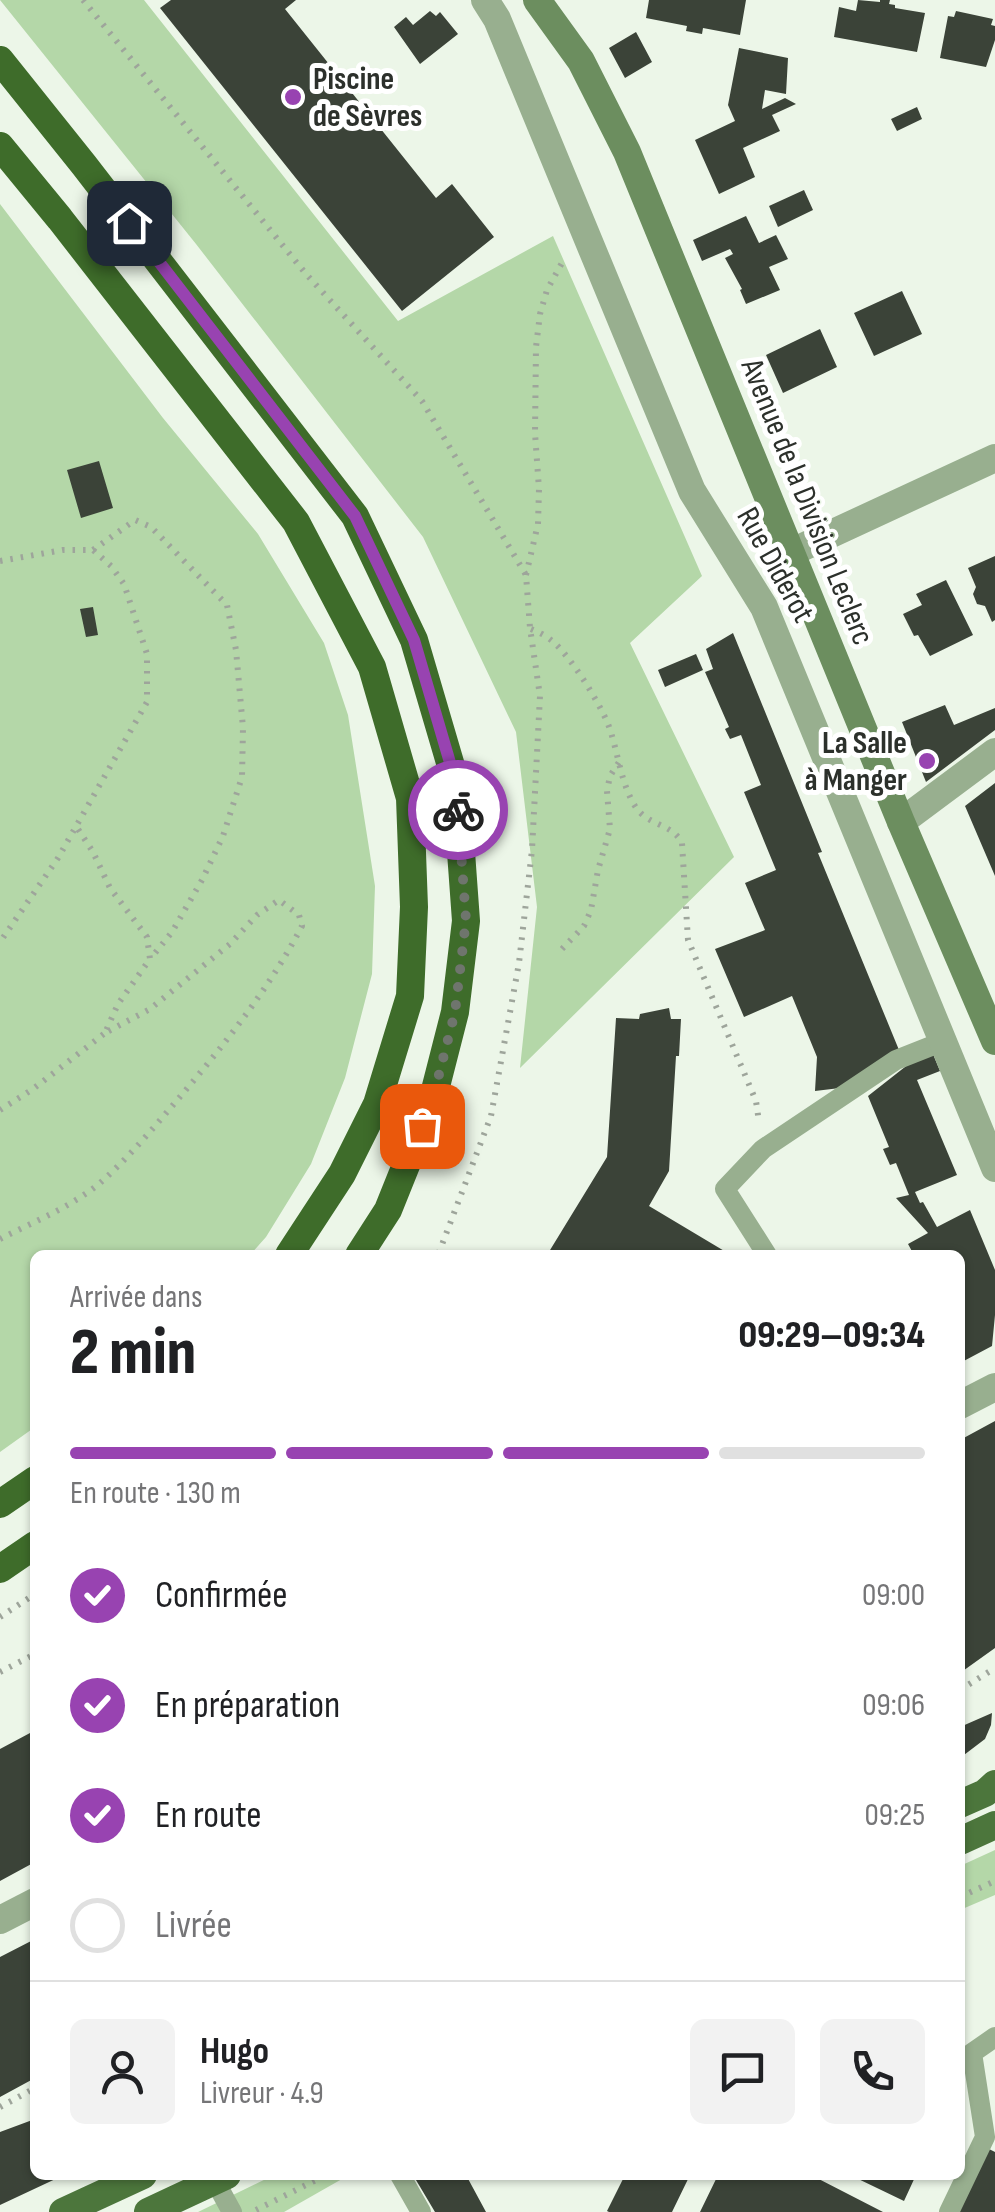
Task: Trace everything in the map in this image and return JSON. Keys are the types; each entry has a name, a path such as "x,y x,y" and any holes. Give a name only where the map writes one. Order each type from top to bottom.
{"highway":[{"path":"0,60 355,516 414,640 456,783 466,920 455,1012 433,1098 388,1210 363,1250"},
{"path":"0,146 296,522 372,667 410,798 414,908 410,996 377,1104 342,1174 292,1250"},
{"path":"0,1504 30,1483"},
{"path":"0,1569 30,1548"}],"main road":[{"name":"Avenue de la Division Leclerc","path":"537,0 581,61 627,152 900,822 995,1041"},
{"path":"965,1802 995,1784"},
{"path":"965,1839 995,1825"},
{"path":"63,2212 132,2180"},
{"path":"149,2211 217,2180"}],"street":[{"name":"Rue Diderot","path":"485,0 497,19 692,491 764,607 995,1168"},
{"path":"790,553 995,458"},
{"path":"900,822 995,752"},
{"path":"965,1403 995,1387"},
{"path":"0,1920 30,1905"}],"lane":[{"path":"765,1250 726,1188 763,1148 896,1060 944,1041"},
{"path":"965,2179 985,2137 972,2053 995,2036"},
{"path":"222,2180 232,2212"},
{"path":"403,2180 421,2212"},
{"path":"949,2212 964,2180"}],"path":[{"path":"84,0 306,274 422,401 526,575"},
{"path":"440,1250 491,1116 520,963 532,850 540,696 526,575 538,524 536,347 547,290 569,250 585,232"},
{"path":"0,562 63,550 93,550 135,520 151,527 227,605 236,650 243,728 242,777 223,836 202,880 172,932 118,1004 104,1032"},
{"path":"0,942 58,858 147,702 147,654 124,584 93,550"},
{"path":"530,628 550,638 571,663 608,724 633,804 644,818 670,828 682,844 688,940 756,1101 763,1148"},
{"path":"562,949 584,926 591,910 610,829 607,791 619,762"},
{"path":"76,826 110,888 147,936 150,959"},
{"path":"0,1110 104,1032 150,1009 230,944 256,915 279,900 300,915 302,926 286,957 208,1064 148,1134 98,1184 0,1239"},
{"path":"0,1616 30,1597"},
{"path":"0,1672 30,1657"},
{"path":"965,1687 995,1668"},
{"path":"965,1895 995,1882"},
{"path":"0,2107 30,2091"},
{"path":"252,2212 316,2180"}],"green space":[{"path":"0,0 144,0 398,321 553,236 702,576 630,643 734,857 520,1068 537,907 516,732 423,537"},
{"path":"0,204 163,418 258,534 324,643 348,715 375,886 372,974 345,1078 311,1164 266,1237 254,1250 30,1250 30,1431 0,1452"},
{"path":"995,1850 995,1895 965,1908 965,1864"},
{"path":"264,2180 340,2180 284,2212 198,2212"}],"building":[{"name":"Piscine de Sèvres","path":"171,0 296,0 285,9 436,198 452,184 494,237 402,311 160,8"},
{"path":"649,0 746,0 740,35 703,28 702,34 686,31 687,26 646,18"},
{"path":"858,0 890,0 895,8 925,13 917,52 834,37 839,7 856,11"},
{"path":"430,11 436,16 440,12 458,34 420,64 394,27 406,17 413,25"},
{"path":"956,11 993,19 995,40 986,67 940,58 948,16 954,17"},
{"path":"636,32 652,62 625,78 609,48"},
{"path":"739,48 788,58 786,94 765,90 762,109 785,98 796,104 772,115 780,131 743,148 755,177 719,194 695,140 735,121 728,105"},
{"path":"917,107 922,119 897,131 891,119"},
{"path":"804,190 813,210 778,227 769,206"},
{"path":"746,216 759,243 776,235 788,259 769,267 780,290 746,304 725,258 733,254 730,249 702,261 693,240"},
{"path":"902,291 922,334 874,356 854,313"},
{"path":"820,329 837,367 783,393 766,355"},
{"path":"99,461 113,508 81,518 67,470"},
{"path":"995,556 992,622 985,606 977,604 973,594 976,587 968,568"},
{"path":"946,580 973,635 930,656 903,614 922,605 916,594"},
{"path":"93,607 98,635 86,637 80,609"},
{"path":"733,633 899,1050 840,1088 815,1091 817,1057 792,996 744,1017 715,949 765,930 745,883 776,870 744,792 761,785 741,735 730,739 725,729 729,727 705,672 713,669 706,649"},
{"path":"696,654 703,670 665,687 658,670"},
{"path":"945,705 954,725 995,708 995,730 926,782 902,722"},
{"path":"995,783 995,876 965,806"},
{"path":"669,1008 671,1019 681,1019 669,1171 649,1206 723,1250 550,1250 607,1157 616,1018 639,1019 640,1014"},
{"path":"933,1054 940,1071 917,1080 957,1175 915,1192 937,1227 970,1210 995,1270 992,1346 965,1360 965,1250 911,1250 908,1244 928,1233 896,1198 909,1195 896,1163 890,1165 883,1149 889,1147 868,1096 910,1063"},
{"path":"995,1421 995,1648 965,1669 965,1437"},
{"path":"992,1713 985,1739 965,1754 965,1725"},
{"path":"30,1733 30,1865 0,1881 0,1749"},
{"path":"30,1942 30,2081 0,2097 0,1957"},
{"path":"30,2121 30,2180 53,2180 0,2205 0,2132"},
{"path":"987,2148 995,2152 995,2212 957,2212"},
{"path":"416,2180 469,2180 486,2212 435,2212"},
{"path":"622,2180 688,2180 672,2212 607,2211"},
{"path":"716,2180 821,2180 883,2212 700,2212"},
{"path":"860,2180 914,2180 904,2201"}],"way so far":[{"path":"422,1126 455,1012 466,920 458,810"}],"place":[{"name":"Piscine de Sèvres","path":"293,97"},
{"name":"La Salle à Manger","path":"927,761"}],"route":[{"path":"129,223 355,516 414,640 456,783 458,810"}]}
